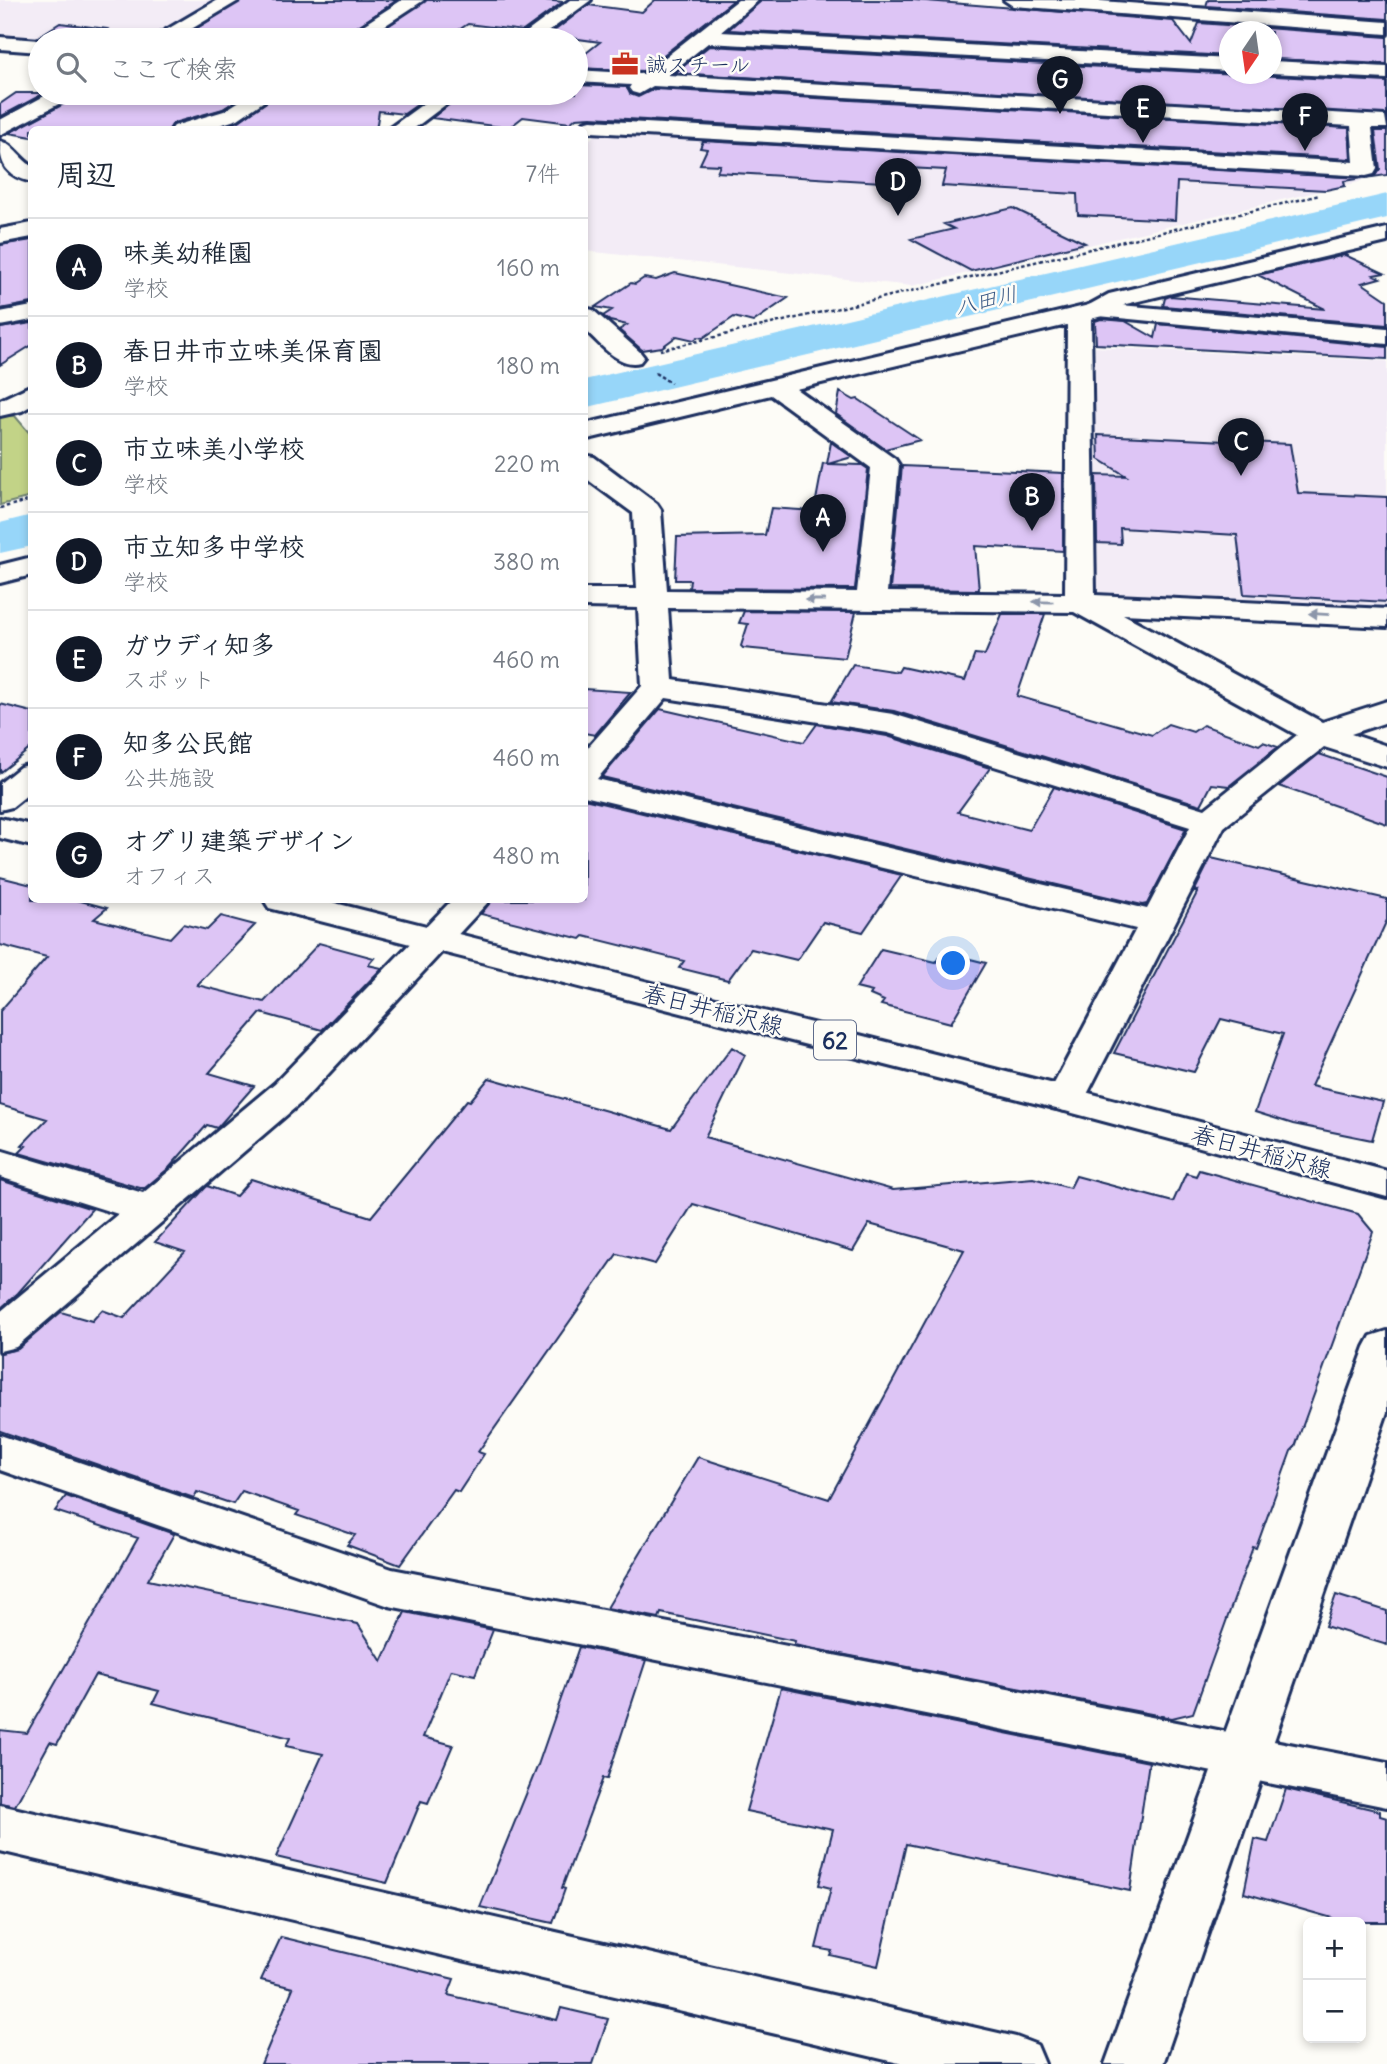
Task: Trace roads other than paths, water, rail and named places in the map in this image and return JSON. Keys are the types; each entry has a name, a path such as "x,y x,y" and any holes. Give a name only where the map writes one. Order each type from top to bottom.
{"street":[{"path":"181,28 231,0"},
{"path":"370,28 415,0"},
{"path":"542,28 582,0"},
{"path":"588,129 750,0"},
{"path":"1013,0 1115,4 1387,28"},
{"path":"1086,153 1107,58 1115,4"},
{"path":"705,37 1219,64"},
{"path":"0,43 28,45"},
{"path":"1282,68 1387,73"},
{"path":"588,77 1387,122"},
{"path":"869,141 904,94"},
{"path":"13,97 28,97"},
{"path":"0,129 43,105"},
{"path":"194,126 231,115 247,105"},
{"path":"403,126 433,105"},
{"path":"588,129 869,141 1366,169 1361,121"},
{"path":"0,147 19,167"},
{"path":"0,236 28,231"},
{"path":"588,431 1088,312 1118,299 1387,235"},
{"path":"1088,312 1387,336"},
{"path":"1080,603 1088,312"},
{"path":"0,320 28,314"},
{"path":"588,321 639,361"},
{"path":"776,387 885,465 871,600"},
{"path":"588,466 647,510 658,687 588,768"},
{"path":"0,574 28,567"},
{"path":"588,598 1080,603 1387,618"},
{"path":"1080,603 1319,734 1387,757"},
{"path":"658,687 892,724 1210,822"},
{"path":"1066,1099 1210,822 1319,734 1387,710"},
{"path":"588,787 1158,923"},
{"path":"0,828 28,835"},
{"name":"春日井稲沢線","path":"294,903 1066,1099 1387,1184"},
{"path":"0,1336 289,1092 469,903"},
{"path":"0,1163 148,1209"},
{"path":"1135,2064 1387,1347"},
{"path":"0,1452 389,1587 1387,1785"},
{"path":"0,1828 1016,2064"}],"waterway":[{"name":"八田川","path":"588,393 1387,206"},
{"name":"八田川","path":"0,538 28,531"}],"place":[{"name":"誠スチール","path":"625,64"},
{"name":"オグリ建築デザイン","path":"1060,114"},
{"name":"ガウディ知多","path":"1143,143"},
{"name":"知多公民館","path":"1305,151"},
{"name":"市立知多中学校","path":"898,216"},
{"name":"市立味美小学校","path":"1241,476"},
{"name":"春日井市立味美保育園","path":"1032,531"},
{"name":"味美幼稚園","path":"823,552"}]}
